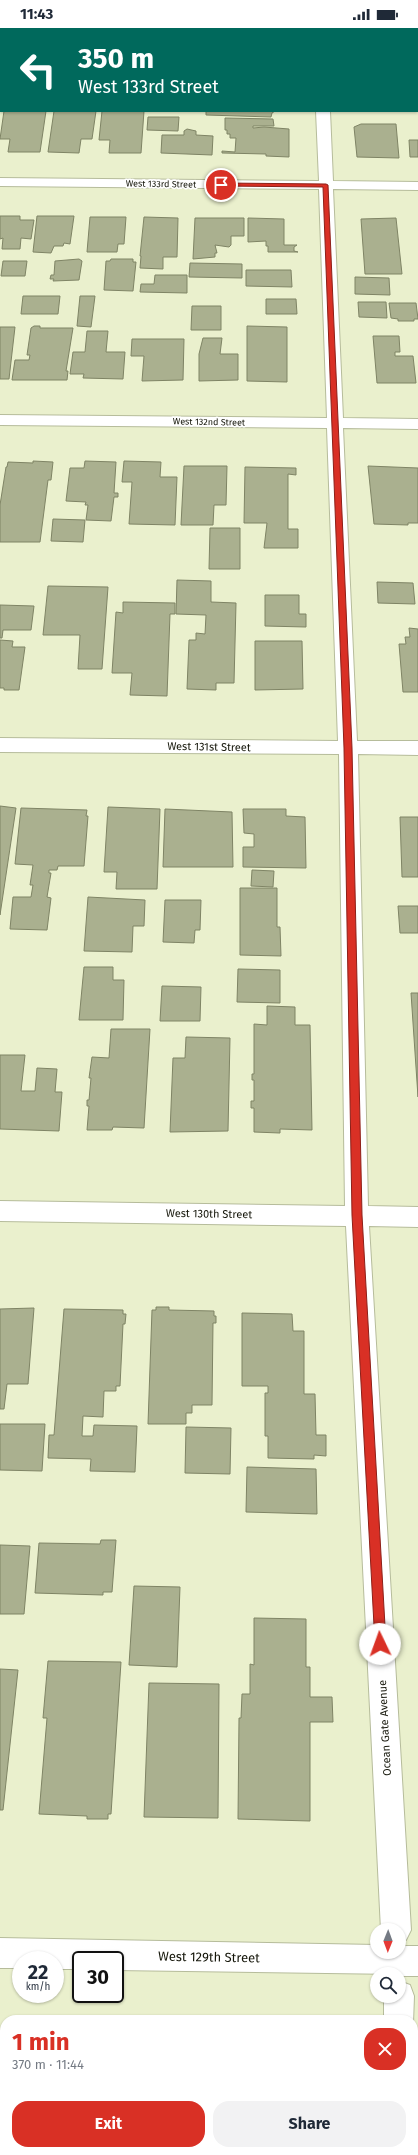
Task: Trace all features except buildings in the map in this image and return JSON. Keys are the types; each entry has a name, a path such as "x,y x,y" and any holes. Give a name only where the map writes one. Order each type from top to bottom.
{"street":[{"name":"Ocean Gate Avenue","path":"323,112 348,748 357,1215 396,1923"},
{"name":"West 133rd Street","path":"0,182 418,186"},
{"name":"West 132nd Street","path":"0,420 418,424"},
{"name":"West 131st Street","path":"0,745 418,748"},
{"name":"West 130th Street","path":"0,1211 418,1217"},
{"name":"West 129th Street","path":"0,1953 403,1962"},
{"path":"398,2003 399,2015"}],"route":[{"path":"221,185 326,185 348,748 357,1215 380,1644"}]}
